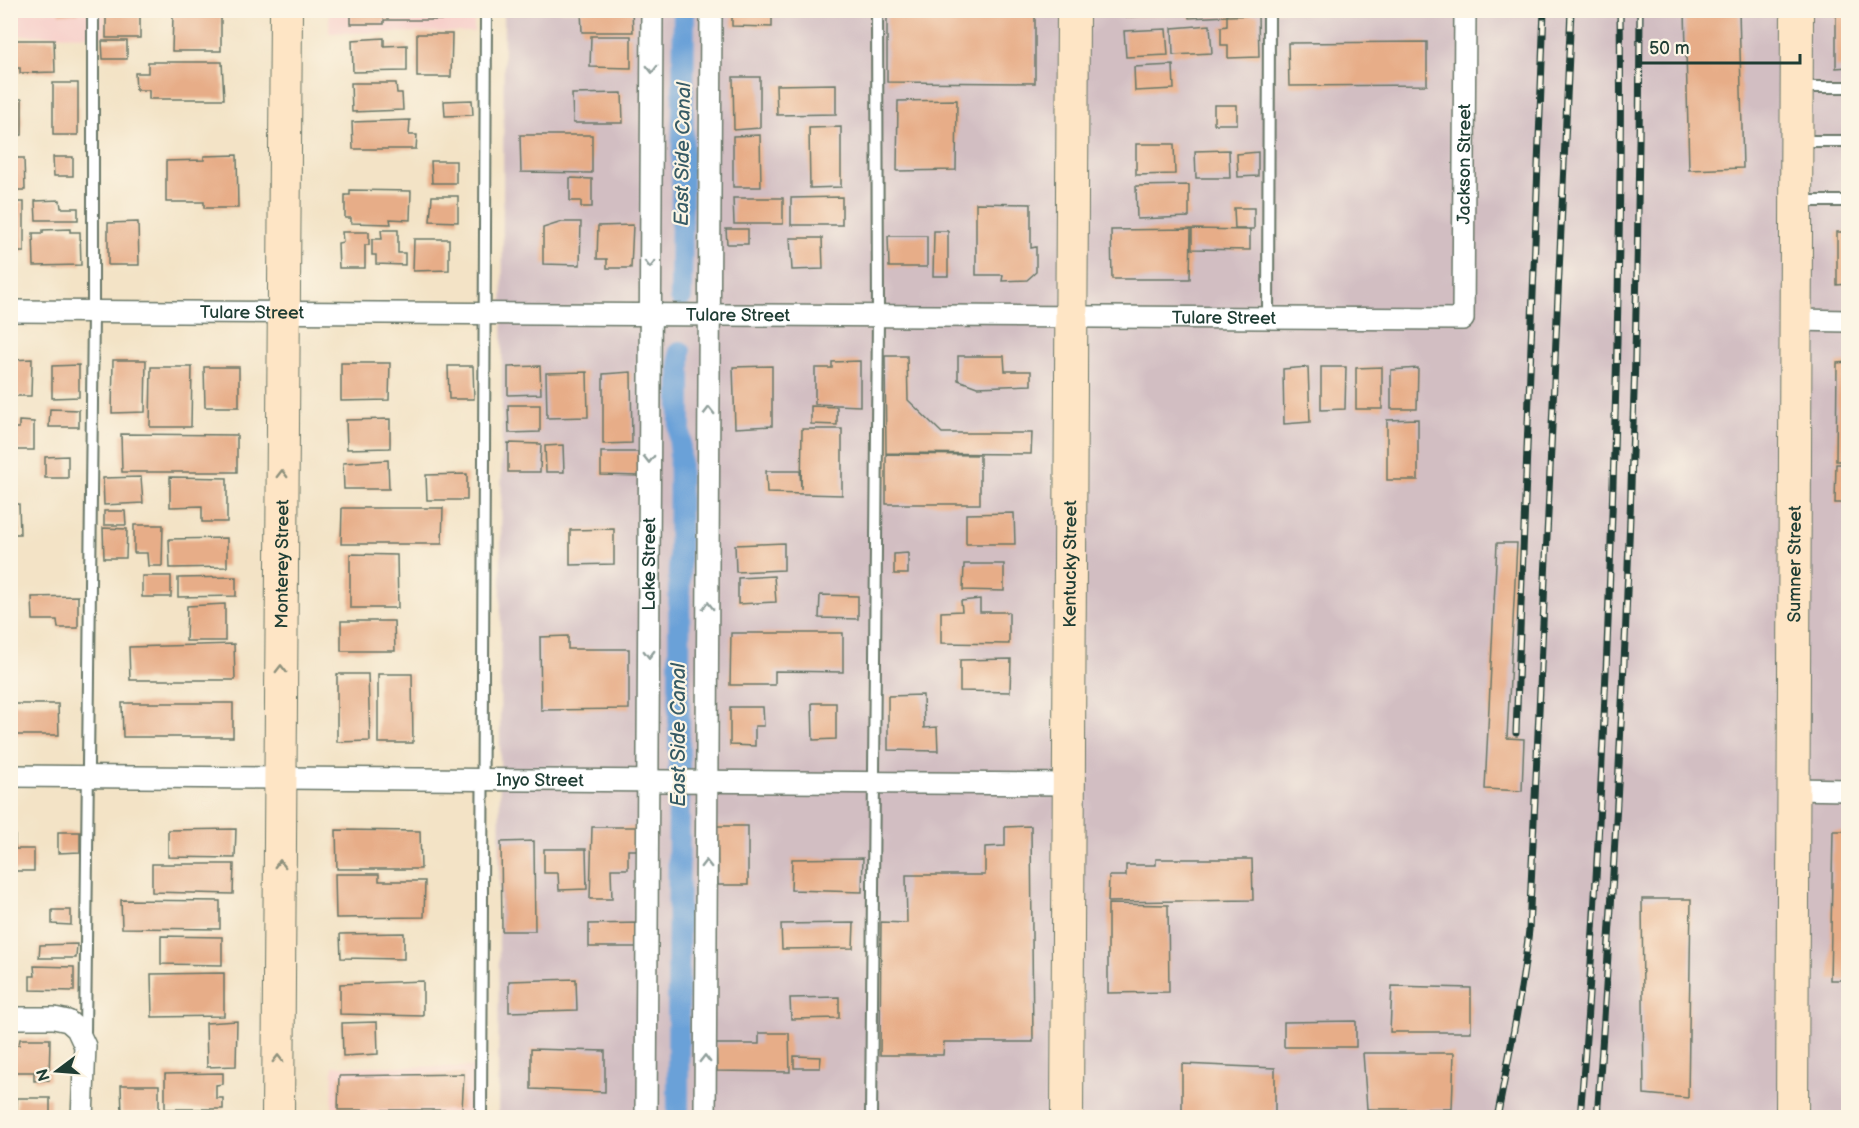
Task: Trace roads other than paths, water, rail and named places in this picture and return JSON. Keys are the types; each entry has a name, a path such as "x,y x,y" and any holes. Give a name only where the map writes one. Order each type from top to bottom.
{"street":[{"name":"Monterey Street","path":"278,1118 286,10"},
{"name":"Lake Street","path":"646,1118 652,10"},
{"path":"705,1118 711,10"},
{"name":"Kentucky Street","path":"1067,1118 1073,10"},
{"name":"Jackson Street","path":"1463,319 1465,10"},
{"name":"Sumner Street","path":"1792,1118 1797,10"},
{"name":"Tulare Street","path":"10,311 1463,319"},
{"path":"1796,320 1848,321"},
{"name":"Inyo Street","path":"10,776 1069,784"},
{"path":"1793,789 1848,790"},
{"path":"10,1018 54,1018 68,1021 77,1029 85,1046 82,1118"}],"lane":[{"path":"85,1046 93,312 93,10"},
{"path":"481,1118 486,10"},
{"path":"871,1118 878,316 878,10"},
{"path":"1268,318 1269,10"},
{"path":"1797,87 1848,87"},
{"path":"1797,141 1848,141"},
{"path":"1796,201 1848,201"}],"waterway":[{"name":"East Side Canal","path":"681,297 684,10"},
{"name":"East Side Canal","path":"678,1118 680,352"}],"railway":[{"path":"1516,733 1544,10"},
{"path":"1497,1118 1519,1001 1529,930 1571,10"},
{"path":"1580,1118 1596,880 1610,563 1619,247 1620,10"},
{"path":"1597,1118 1615,841 1628,564 1637,287 1640,10"}]}
